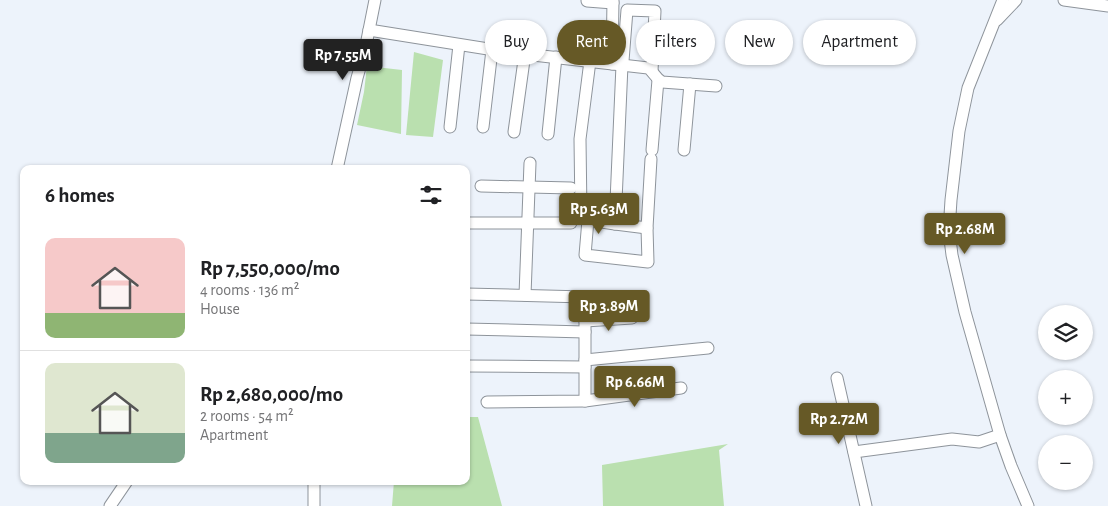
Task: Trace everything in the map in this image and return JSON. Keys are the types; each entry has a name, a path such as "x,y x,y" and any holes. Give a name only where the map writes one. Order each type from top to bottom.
{"street":[{"path":"338,165 375,0"},
{"path":"1002,0 968,88 959,131 949,231 952,255 965,312 1000,435 1028,506"},
{"path":"994,22 1016,0"},
{"path":"1064,0 1108,6"},
{"path":"587,1 613,1 615,20"},
{"path":"588,220 585,255 648,262 647,228 655,75 655,11 627,10 625,20"},
{"path":"369,30 485,49"},
{"path":"450,127 459,45"},
{"path":"547,56 556,57 548,134"},
{"path":"626,64 648,68 668,83 716,86"},
{"path":"483,127 490,65"},
{"path":"514,132 523,65"},
{"path":"589,65 580,139 582,214 588,220 647,228"},
{"path":"615,224 619,65"},
{"path":"684,150 690,84"},
{"path":"525,295 530,163"},
{"path":"481,186 571,188"},
{"path":"470,223 570,224"},
{"path":"470,294 585,297 585,401"},
{"path":"470,329 585,326 632,318"},
{"path":"470,366 585,364 708,348"},
{"path":"837,378 866,506"},
{"path":"487,402 585,401 681,388"},
{"path":"854,452 952,439 979,442 1000,435"},
{"path":"110,506 124,485"},
{"path":"314,485 314,506"}],"green space":[{"path":"414,52 443,60 433,137 406,135"},
{"path":"367,66 402,70 401,134 357,125"},
{"path":"470,417 478,417 502,506 392,506 394,485 470,485"},
{"path":"728,444 719,450 724,506 603,506 602,465"}]}
